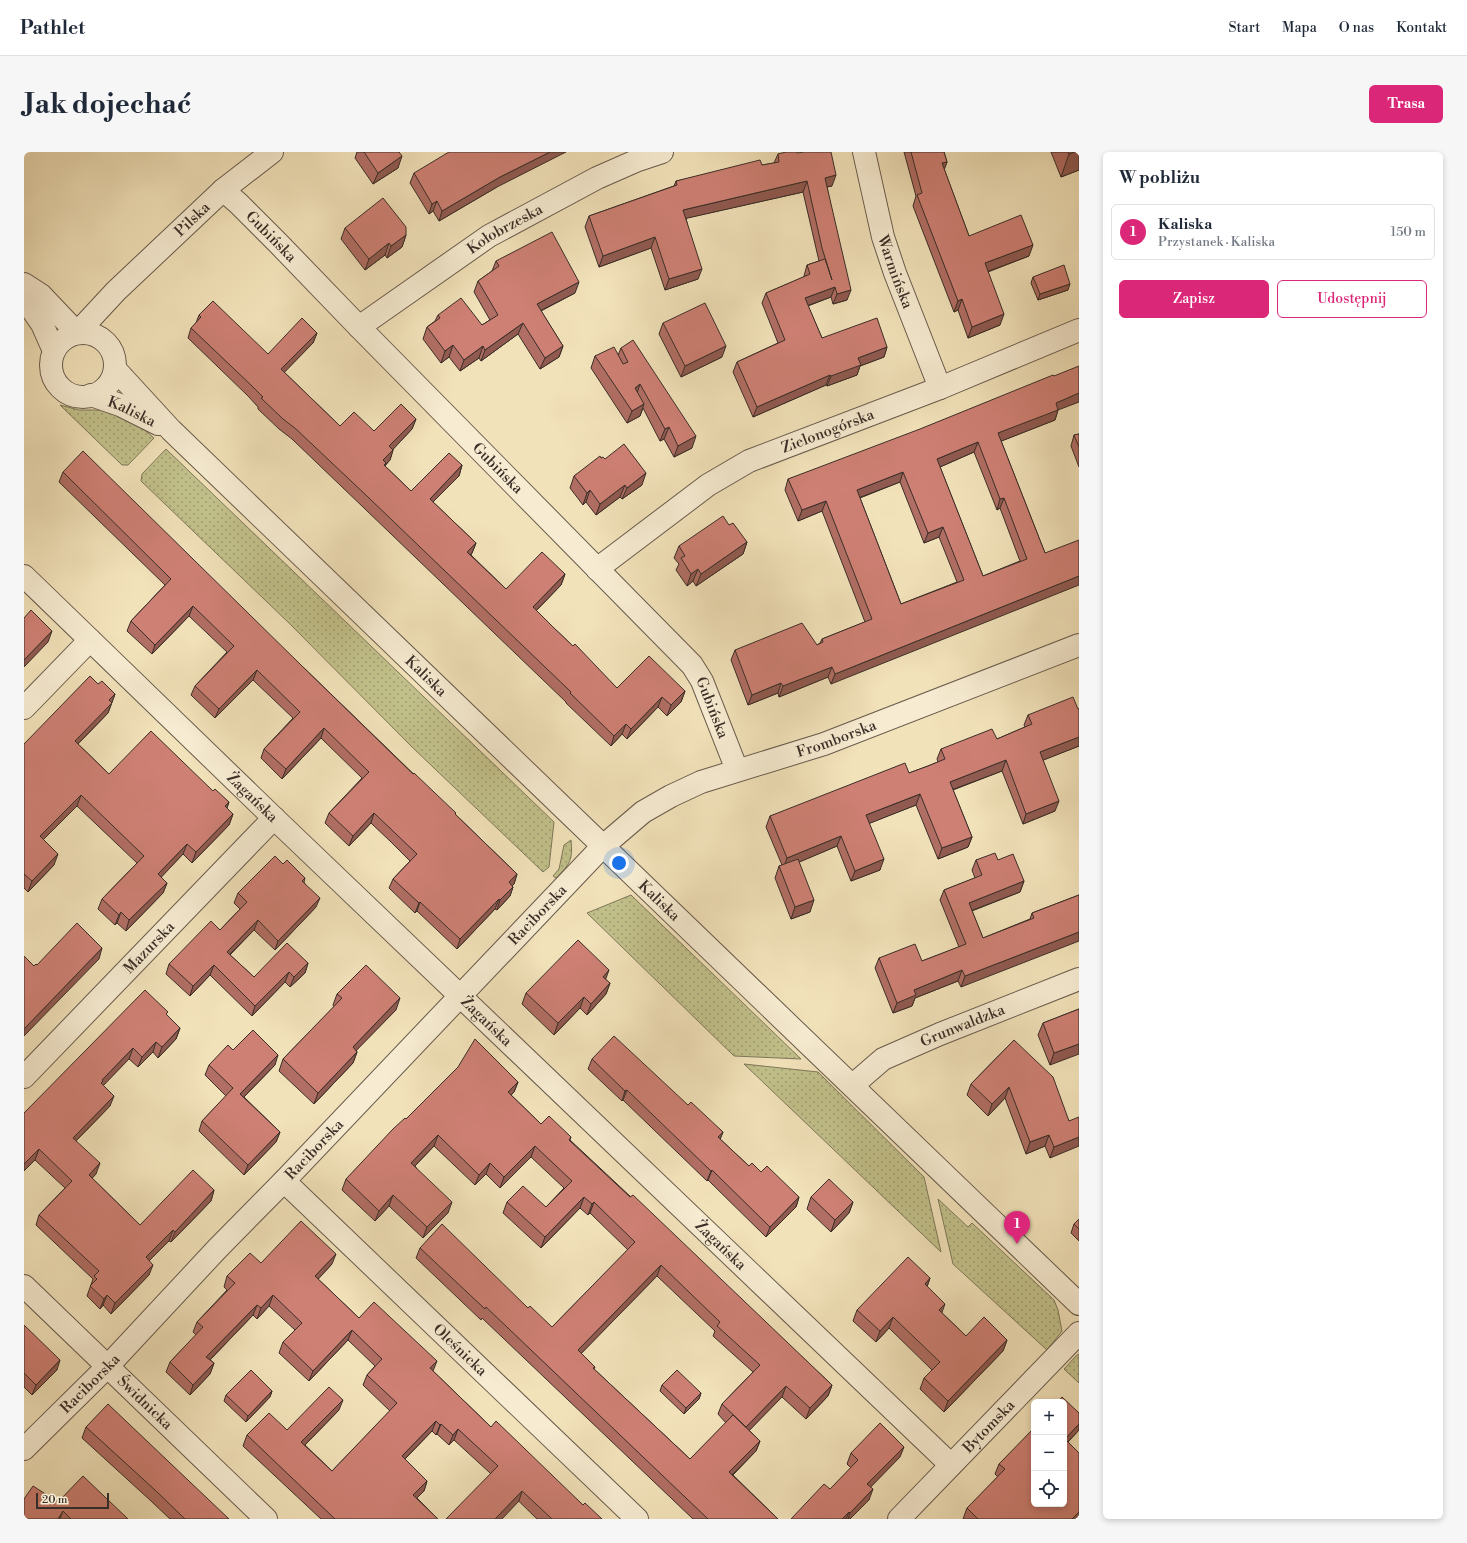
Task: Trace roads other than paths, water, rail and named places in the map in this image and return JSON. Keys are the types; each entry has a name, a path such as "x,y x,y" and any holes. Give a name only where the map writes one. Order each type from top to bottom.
{"street":[{"name":"Pilska","path":"77,333 116,291 223,190 272,152"},
{"name":"Kołobrzeska","path":"359,327 489,236 596,178 638,160 662,152"},
{"name":"Warmińska","path":"864,152 883,237 895,273 940,388"},
{"name":"Gubińska","path":"223,190 278,243 692,665 702,681 737,770"},
{"path":"24,284 41,295 77,333"},
{"path":"113,360 105,342 97,336 87,333 77,333 68,336 60,342 54,351 51,360 51,370 54,380 60,388 69,394 78,397 98,393 106,387 112,379 113,360 106,325 116,291"},
{"path":"24,298 42,324 54,351"},
{"name":"Zielonogórska","path":"597,569 708,485 749,461 940,388 1079,330"},
{"name":"Kaliska","path":"113,360 171,430 602,847 853,1085 1079,1304"},
{"name":"Kaliska","path":"92,395 120,405 171,430"},
{"name":"Żagańska","path":"24,576 274,818 951,1465"},
{"path":"24,708 90,640"},
{"name":"Fromborska","path":"602,847 649,808 701,782 824,744 1079,645"},
{"name":"Mazurska","path":"24,1077 274,818"},
{"name":"Raciborska","path":"24,1449 107,1367 217,1249 284,1181 602,847"},
{"name":"Grunwaldzka","path":"853,1085 883,1059 940,1034 1079,980"},
{"name":"Oleśnicka","path":"284,1181 637,1519"},
{"name":"Świdnicka","path":"24,1286 266,1519"},
{"name":"Bytomska","path":"911,1515 951,1465 1079,1334"}],"place":[{"name":"Kaliska","path":"1017,1244"}]}
